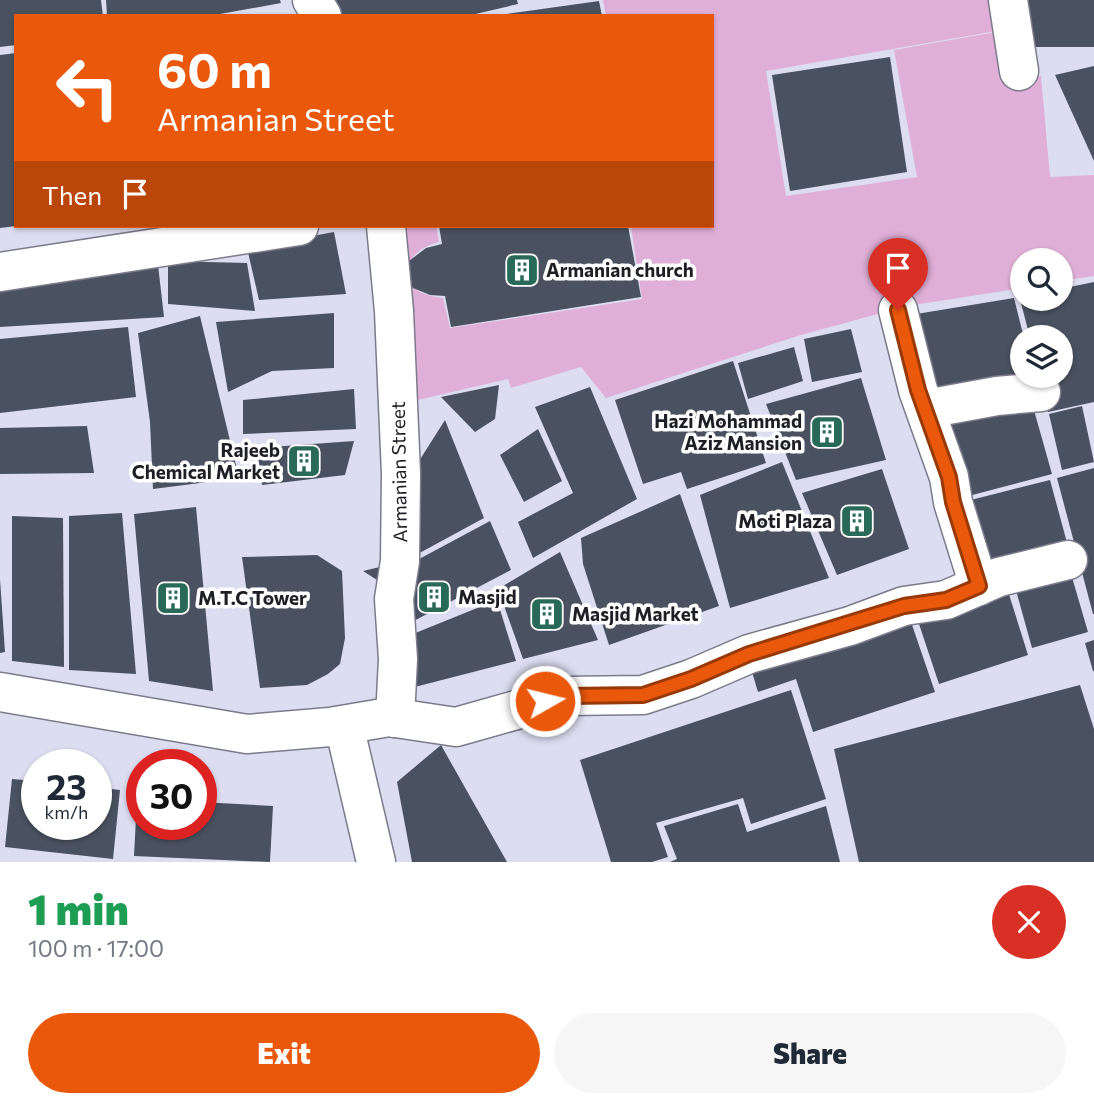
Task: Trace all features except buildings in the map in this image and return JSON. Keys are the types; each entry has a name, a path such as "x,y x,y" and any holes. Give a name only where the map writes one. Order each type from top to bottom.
{"street":[{"path":"1008,0 1019,71"},
{"path":"0,272 286,228"},
{"name":"Armanian Street","path":"386,228 394,310 401,474 400,561 394,598 398,659 395,718"},
{"path":"898,310 918,390 979,586"},
{"path":"926,410 998,396 1041,392"},
{"path":"0,692 247,734 395,718 456,727 566,696 643,695 691,679 749,654 904,606 946,600 979,586 1068,560"},
{"path":"344,725 376,862"}],"shaded area":[{"path":"603,0 998,0 1002,30 766,71 786,196 917,177 894,50 1002,31 1012,79 1041,76 1050,177 1094,175 1094,276 1073,279 1073,248 1010,248 1010,290 907,306 801,335 606,398 581,367 511,388 508,379 405,403 392,228 436,228 439,242 416,254 404,278 421,292 443,298 450,328 642,299 631,228 714,228 714,14 606,14"}],"place":[{"name":"Armanian church","path":"522,270"},
{"name":"Hazi Mohammad Aziz Mansion","path":"827,432"},
{"name":"Rajeeb Chemical Market","path":"304,461"},
{"name":"Moti Plaza","path":"857,521"},
{"name":"Masjid","path":"434,597"},
{"name":"M.T.C Tower","path":"173,598"},
{"name":"Masjid Market","path":"547,614"}],"route":[{"path":"545,701 566,696 643,695 691,679 749,654 850,626 904,606 946,600 979,586 953,502 949,477 918,390 898,310"}]}
